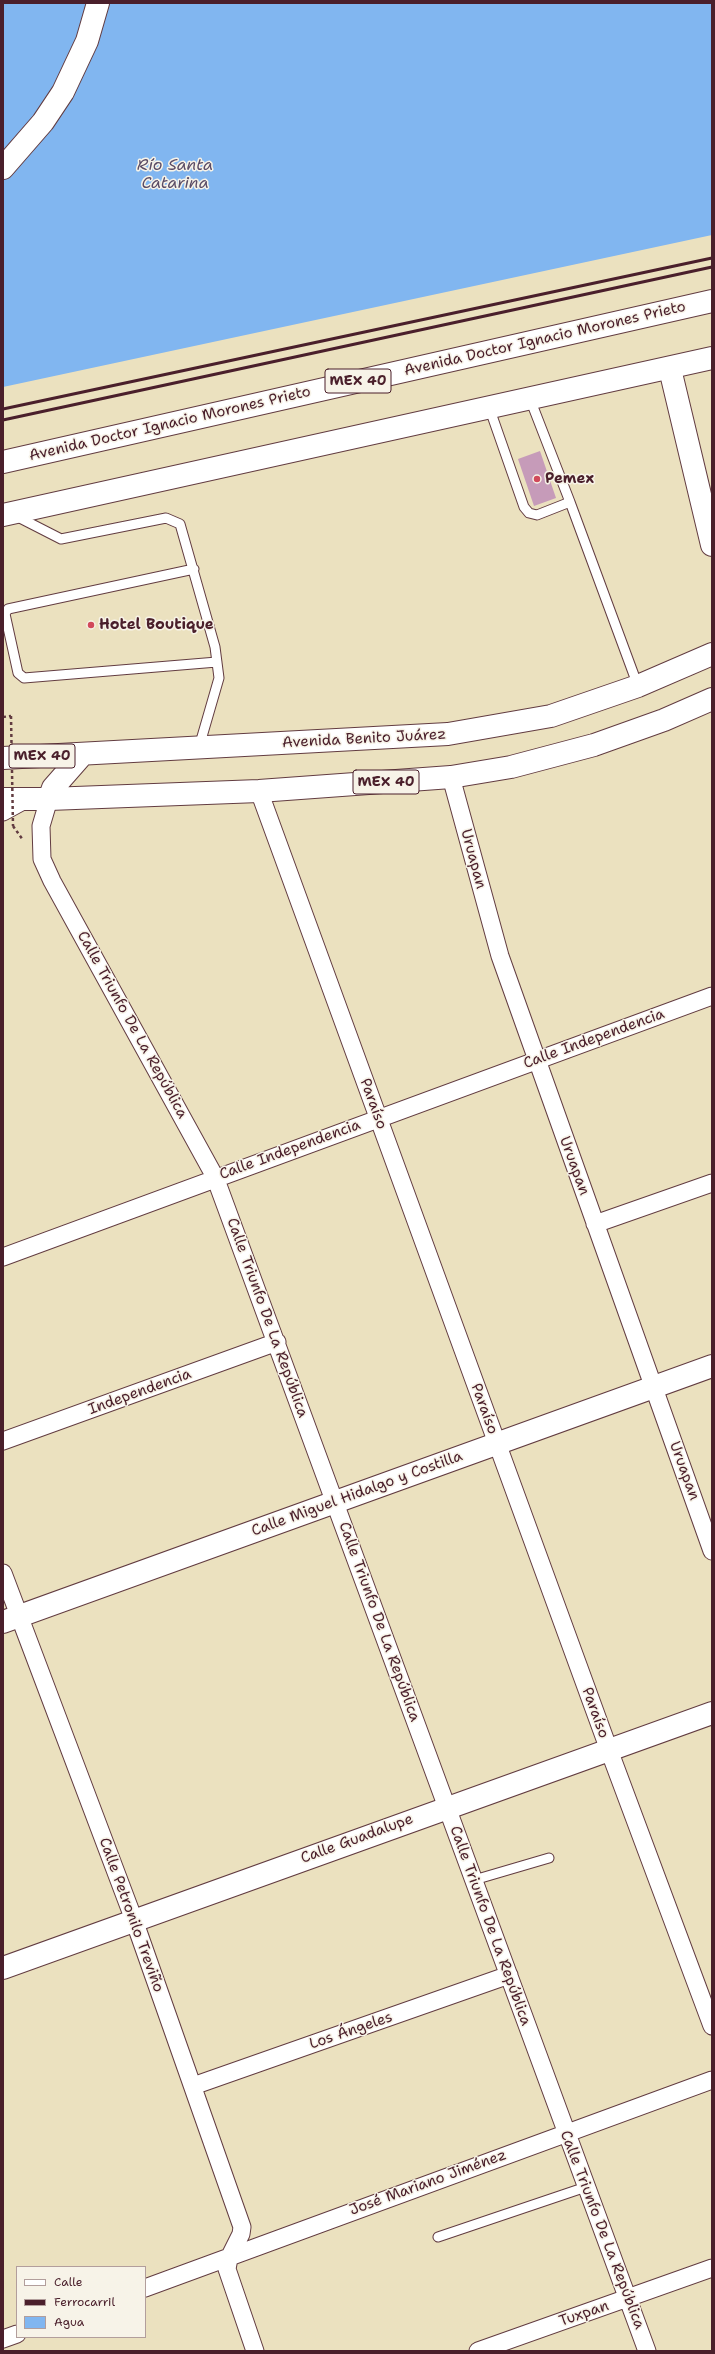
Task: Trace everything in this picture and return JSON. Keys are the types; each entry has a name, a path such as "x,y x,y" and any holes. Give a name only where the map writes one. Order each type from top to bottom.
{"main road":[{"path":"3,168 43,122 62,92 87,41 98,3"},
{"name":"Avenida Doctor Ignacio Morones Prieto","path":"3,462 712,301"},
{"path":"7,514 489,407 670,369 712,358"},
{"path":"670,369 712,545"},
{"name":"Avenida Benito Juárez","path":"3,758 82,755 448,734 551,716 638,686 712,654"},
{"name":"MEX 40","path":"3,799 24,800 259,791 451,777 511,767 594,746 664,720 712,699"},
{"path":"49,799 53,788 82,755"},
{"name":"Calle Miguel Hidalgo y Costilla","path":"11,1619 712,1366"},
{"name":"Calle Guadalupe","path":"3,1968 447,1807 712,1713"}],"street":[{"name":"Uruapan","path":"451,777 500,956 535,1061 712,1551"},
{"name":"Paraíso","path":"259,791 609,1750 712,2026"},
{"name":"Calle Triunfo De La República","path":"49,799 41,826 42,859 56,888 215,1177 277,1342 334,1502 647,2351"},
{"path":"3,812 24,800"},
{"name":"Calle Independencia","path":"3,1257 215,1177 712,996"},
{"path":"595,1224 712,1183"},
{"name":"Independencia","path":"3,1441 277,1342"},
{"name":"Calle Petronilo Treviño","path":"3,1573 11,1619 134,1920 242,2227 241,2234 229,2258"},
{"name":"Los Ángeles","path":"193,2086 509,1975"},
{"name":"José Mariano Jiménez","path":"146,2288 712,2080"},
{"path":"229,2258 227,2269 230,2284 255,2351"},
{"name":"Tuxpan","path":"478,2351 712,2268"},
{"path":"3,2339 16,2334"}],"lane":[{"path":"530,399 638,686"},
{"path":"489,407 527,511 532,515 542,514 570,502"},
{"path":"7,514 61,539 166,518 180,524 194,569 217,662 219,678 199,748"},
{"path":"194,569 8,609 5,614 18,673 24,678 217,662"},
{"path":"474,1880 549,1858"},
{"path":"438,2238 586,2187"}],"path":[{"path":"3,717 11,716 13,826"}],"water":[{"name":"Río Santa Catarina","path":"3,3 712,3 712,235 3,387"}],"building":[{"name":"Pemex","path":"540,451 556,498 534,506 518,459"}],"railway":[{"path":"3,409 712,258"},
{"path":"3,420 712,267"}],"place":[{"name":"Pemex","path":"537,479"},
{"name":"Hotel Boutique","path":"91,625"}]}
